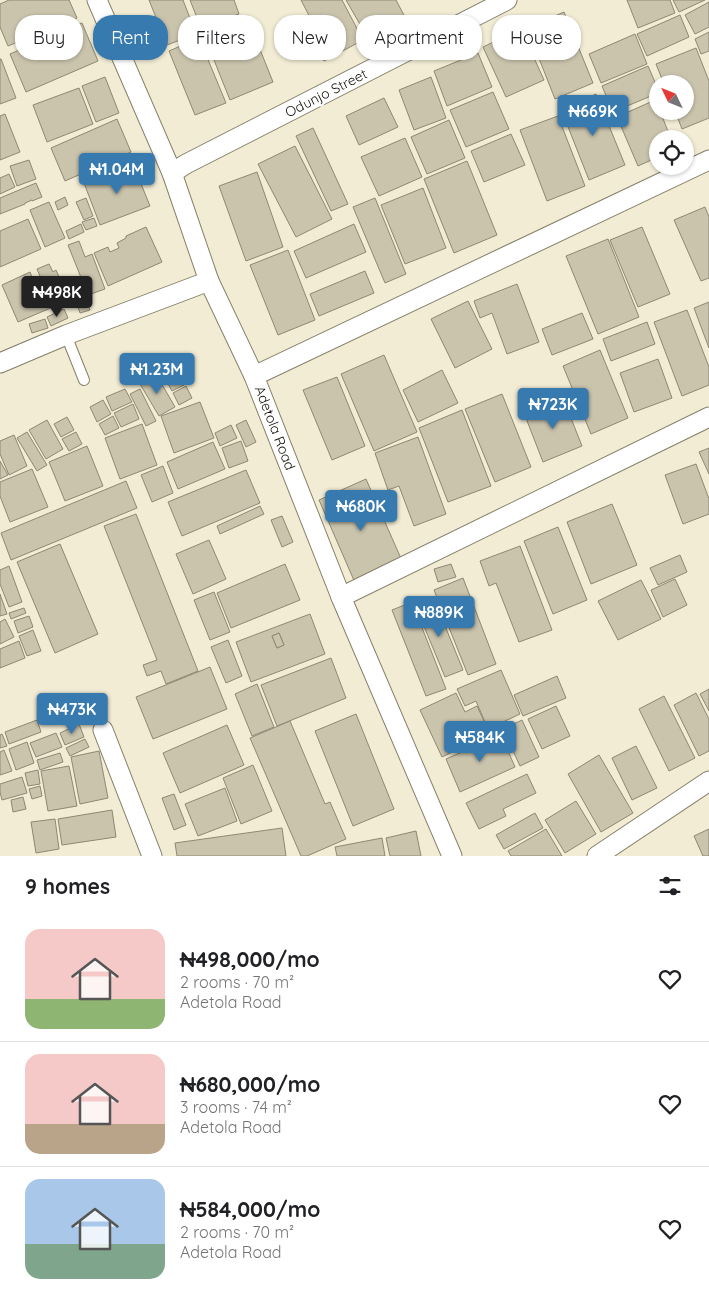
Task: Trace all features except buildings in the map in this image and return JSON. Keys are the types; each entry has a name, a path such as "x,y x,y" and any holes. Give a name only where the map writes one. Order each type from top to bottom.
{"street":[{"name":"Adetola Road","path":"97,0 172,173 209,281 254,376 341,597 452,856"},
{"name":"Odunjo Street","path":"172,173 507,0"},
{"path":"254,376 709,160"},
{"path":"0,363 66,335 209,281"},
{"path":"341,597 709,417"},
{"path":"103,730 152,856"},
{"path":"596,856 709,781"}],"lane":[{"path":"66,335 84,380"}]}
